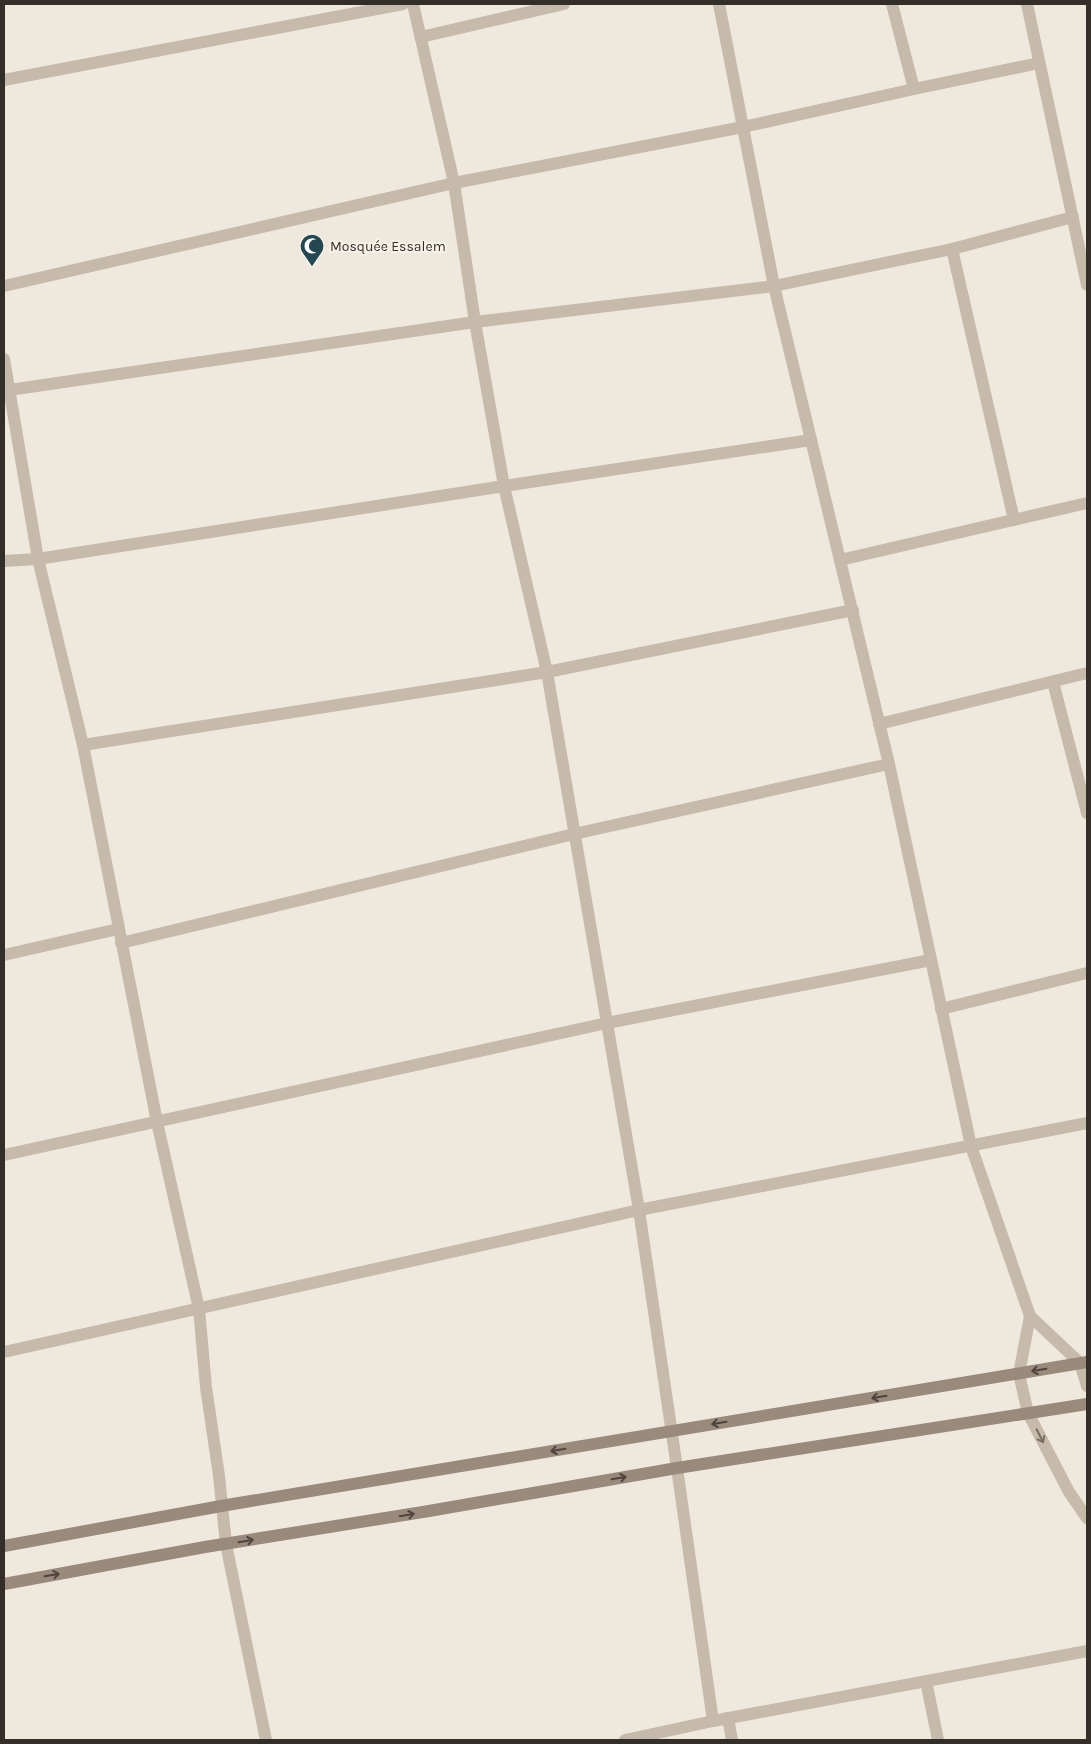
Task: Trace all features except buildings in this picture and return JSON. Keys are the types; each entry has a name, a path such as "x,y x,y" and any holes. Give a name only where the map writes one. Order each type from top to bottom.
{"main road":[{"path":"4,1546 221,1506 1084,1363"},
{"path":"4,1584 205,1547 677,1468 1087,1404"}],"street":[{"path":"4,80 403,4"},
{"path":"413,4 454,183 475,322 504,486 547,672 639,1210 713,1721"},
{"path":"420,37 564,4"},
{"path":"719,4 774,286 889,764 971,1146 1030,1316 1084,1363 1087,1386"},
{"path":"892,4 914,89"},
{"path":"1027,4 1087,285"},
{"path":"4,286 454,183 743,127 1039,63"},
{"path":"9,390 475,322 774,286 952,249 1074,217"},
{"path":"952,249 1014,520"},
{"path":"4,359 38,558 83,745 157,1122 199,1309 206,1387 219,1476 226,1544 266,1740"},
{"path":"4,561 38,558 810,440"},
{"path":"840,560 1087,503"},
{"path":"83,745 547,672 853,610"},
{"path":"879,724 1087,673"},
{"path":"1053,682 1087,813"},
{"path":"121,943 574,834 889,764"},
{"path":"4,956 118,929"},
{"path":"4,1155 607,1023 931,960"},
{"path":"941,1009 1087,973"},
{"path":"4,1352 639,1210 1087,1122"},
{"path":"1030,1316 1019,1374 1028,1413 1069,1492 1087,1518"},
{"path":"625,1740 728,1718 1087,1651"},
{"path":"926,1681 938,1740"},
{"path":"728,1718 732,1740"}],"place":[{"name":"Mosquée Essalem","path":"312,267"}]}
